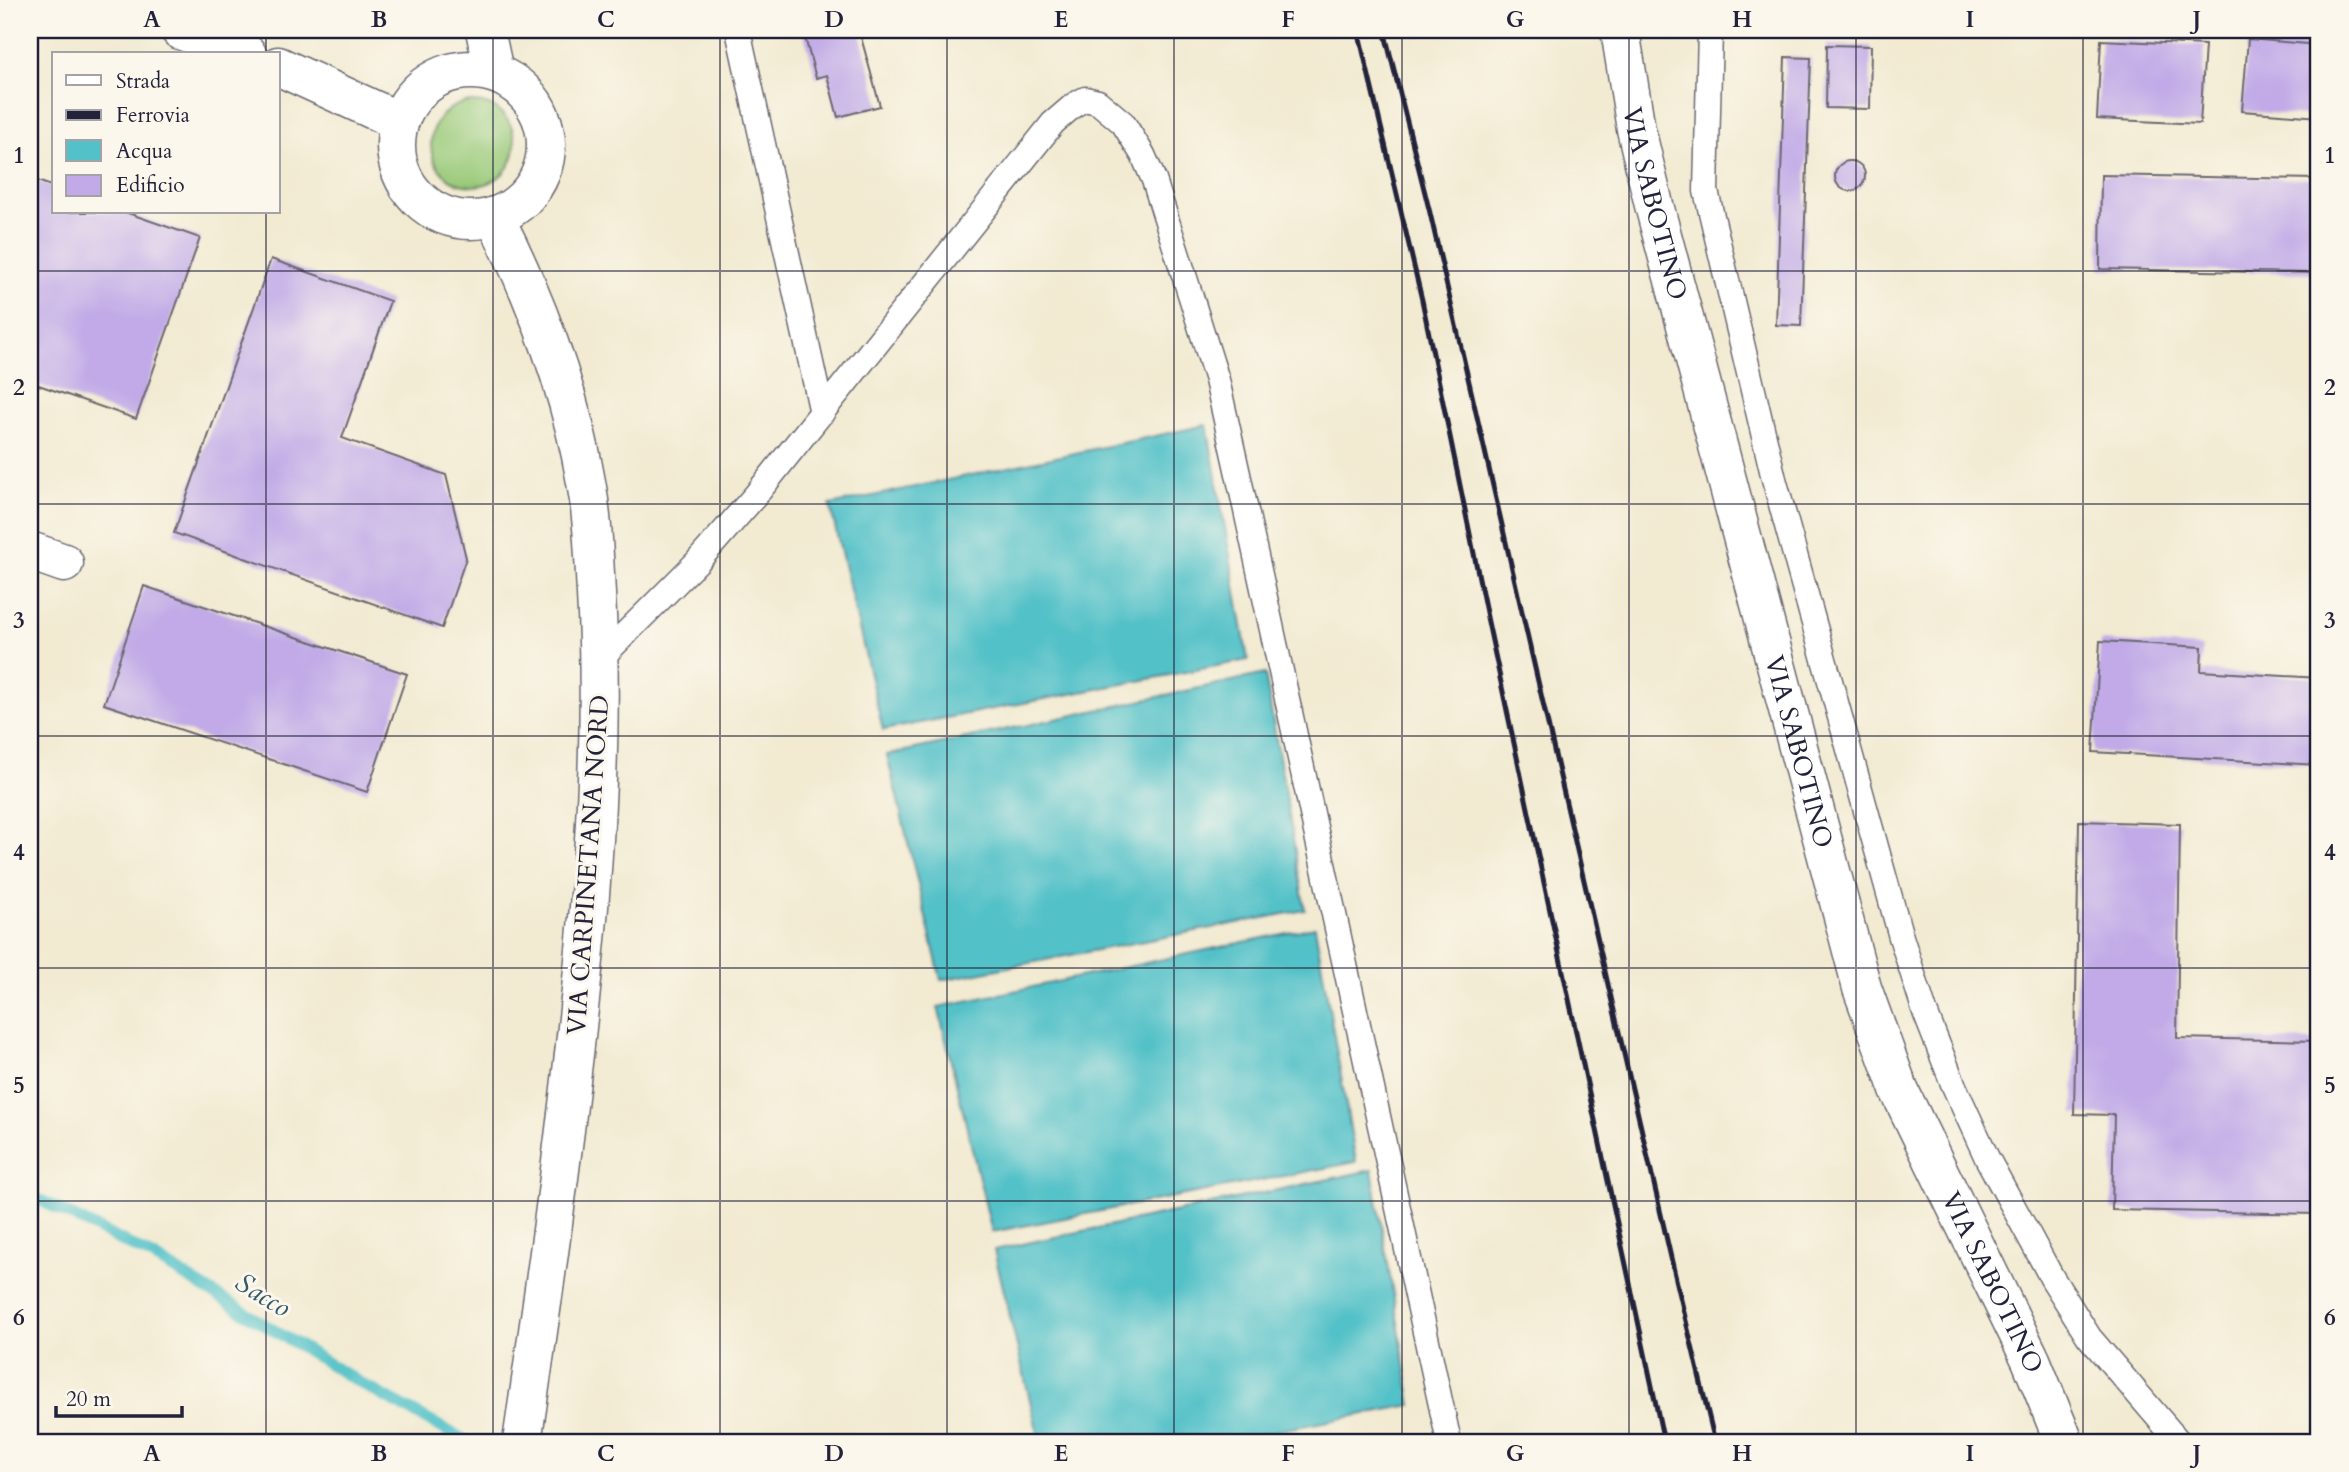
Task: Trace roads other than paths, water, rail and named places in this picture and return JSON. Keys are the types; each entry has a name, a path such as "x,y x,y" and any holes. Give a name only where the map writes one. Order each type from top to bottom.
{"main road":[{"path":"485,30 494,72"},
{"name":"VIA SABOTINO","path":"1619,30 1636,129 1654,205 1865,998 1899,1090 2031,1360 2064,1442"},
{"path":"280,67 398,121"},
{"path":"470,68 494,72 515,83 532,100 542,121 547,144 543,168 532,189 516,206 494,216 471,220 448,217 427,206 410,189 398,169 395,145 398,121 409,100 425,83 447,72 470,68"},
{"name":"VIA CARPINETANA NORD","path":"494,216 540,320 568,396 587,485 599,660 598,780 583,975 569,1109 522,1442"}],"lane":[{"path":"738,30 822,412"},
{"path":"1710,30 1706,191 1773,479 1900,937 1954,1086 1987,1158 2052,1278 2089,1336 2179,1442"},
{"path":"599,660 727,530 1053,123 1085,99 1098,102 1110,110 1132,136 1154,180 1217,380 1449,1442"}],"water":[{"path":"1207,425 1248,660 883,730 830,505"},
{"path":"1265,674 1305,910 941,980 887,755"},
{"path":"1315,927 1356,1162 992,1232 938,1007"},
{"path":"1372,1170 1412,1405 1218,1442 1040,1442 994,1250"}],"waterway":[{"name":"Sacco","path":"30,1195 154,1257 367,1387 468,1442"}],"railway":[{"path":"1358,30 1422,300 1488,622 1664,1442"},
{"path":"1384,30 1430,213 1715,1442"}]}
